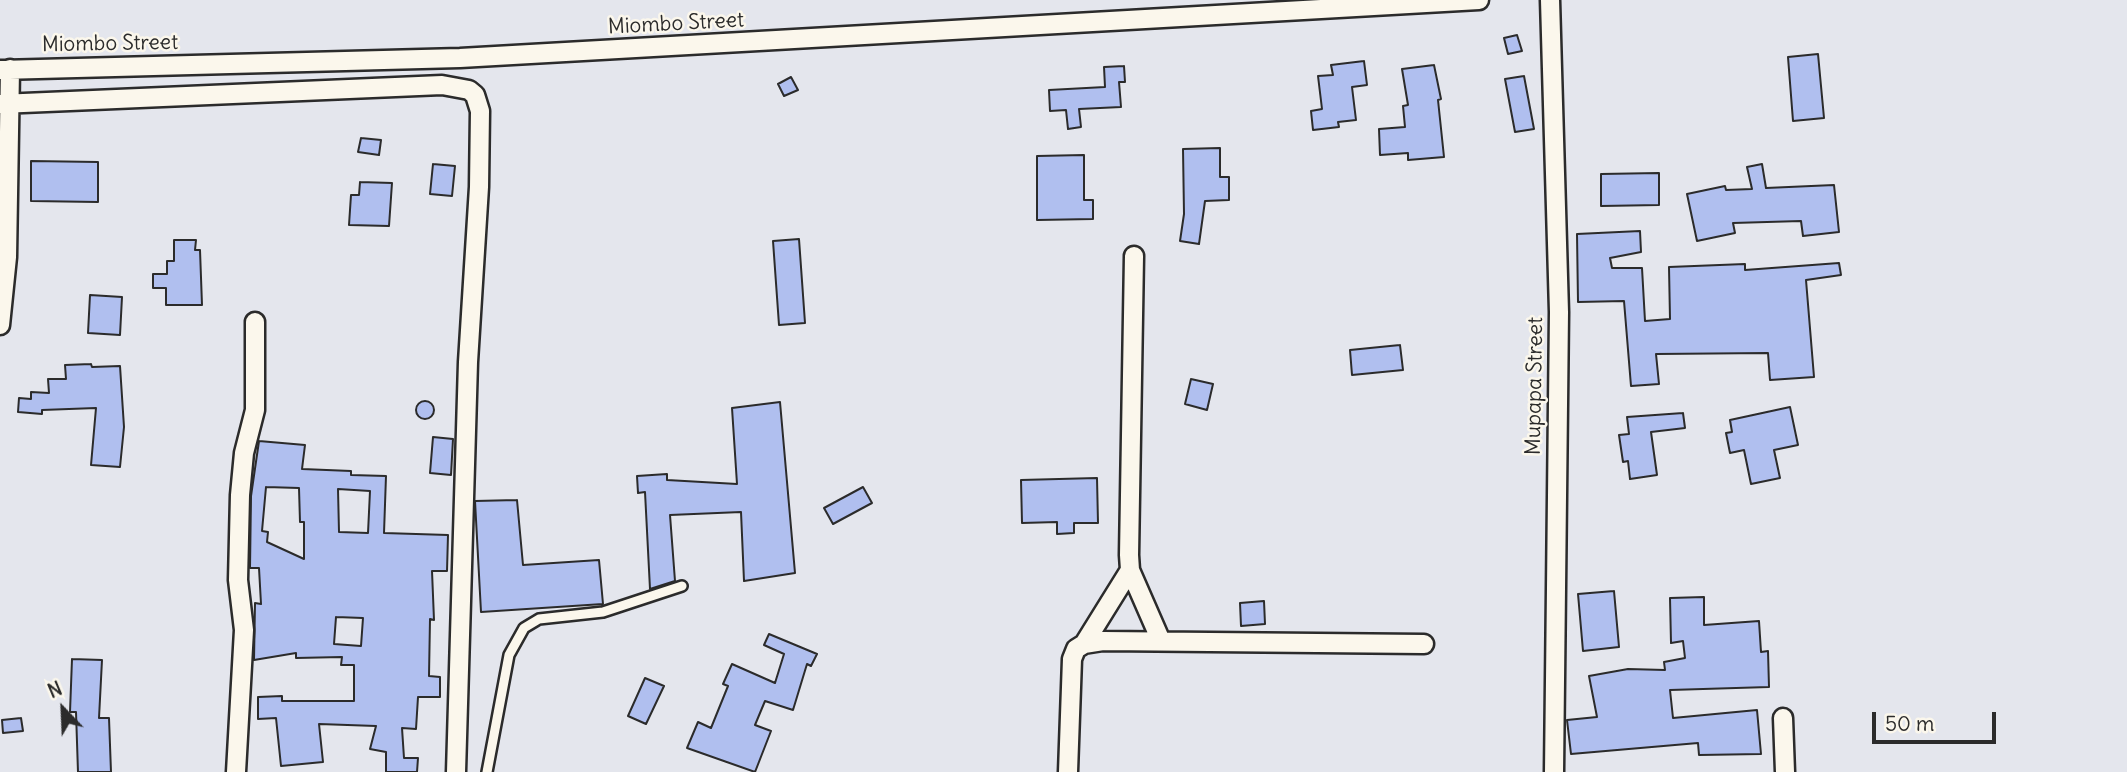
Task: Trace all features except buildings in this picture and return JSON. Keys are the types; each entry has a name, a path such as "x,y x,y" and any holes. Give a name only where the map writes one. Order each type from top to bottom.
{"street":[{"name":"Miombo Street","path":"5,70 460,58 1279,6 1479,0"},
{"name":"Mupapa Street","path":"1550,0 1559,312 1554,772"},
{"path":"0,326 6,257 5,70"},
{"path":"4,104 442,85 469,90 475,95 480,111 479,187 468,362 456,772"},
{"path":"1134,256 1127,508 1130,570 1161,641"},
{"path":"236,772 244,630 238,580 240,495 244,453 255,410 255,322"},
{"path":"1068,772 1072,659 1076,649 1084,644 1130,570"},
{"path":"1084,644 1161,641 1424,644"},
{"path":"1783,718 1785,772"}],"lane":[{"path":"487,772 509,655 524,628 539,618 603,612 682,586"}]}
